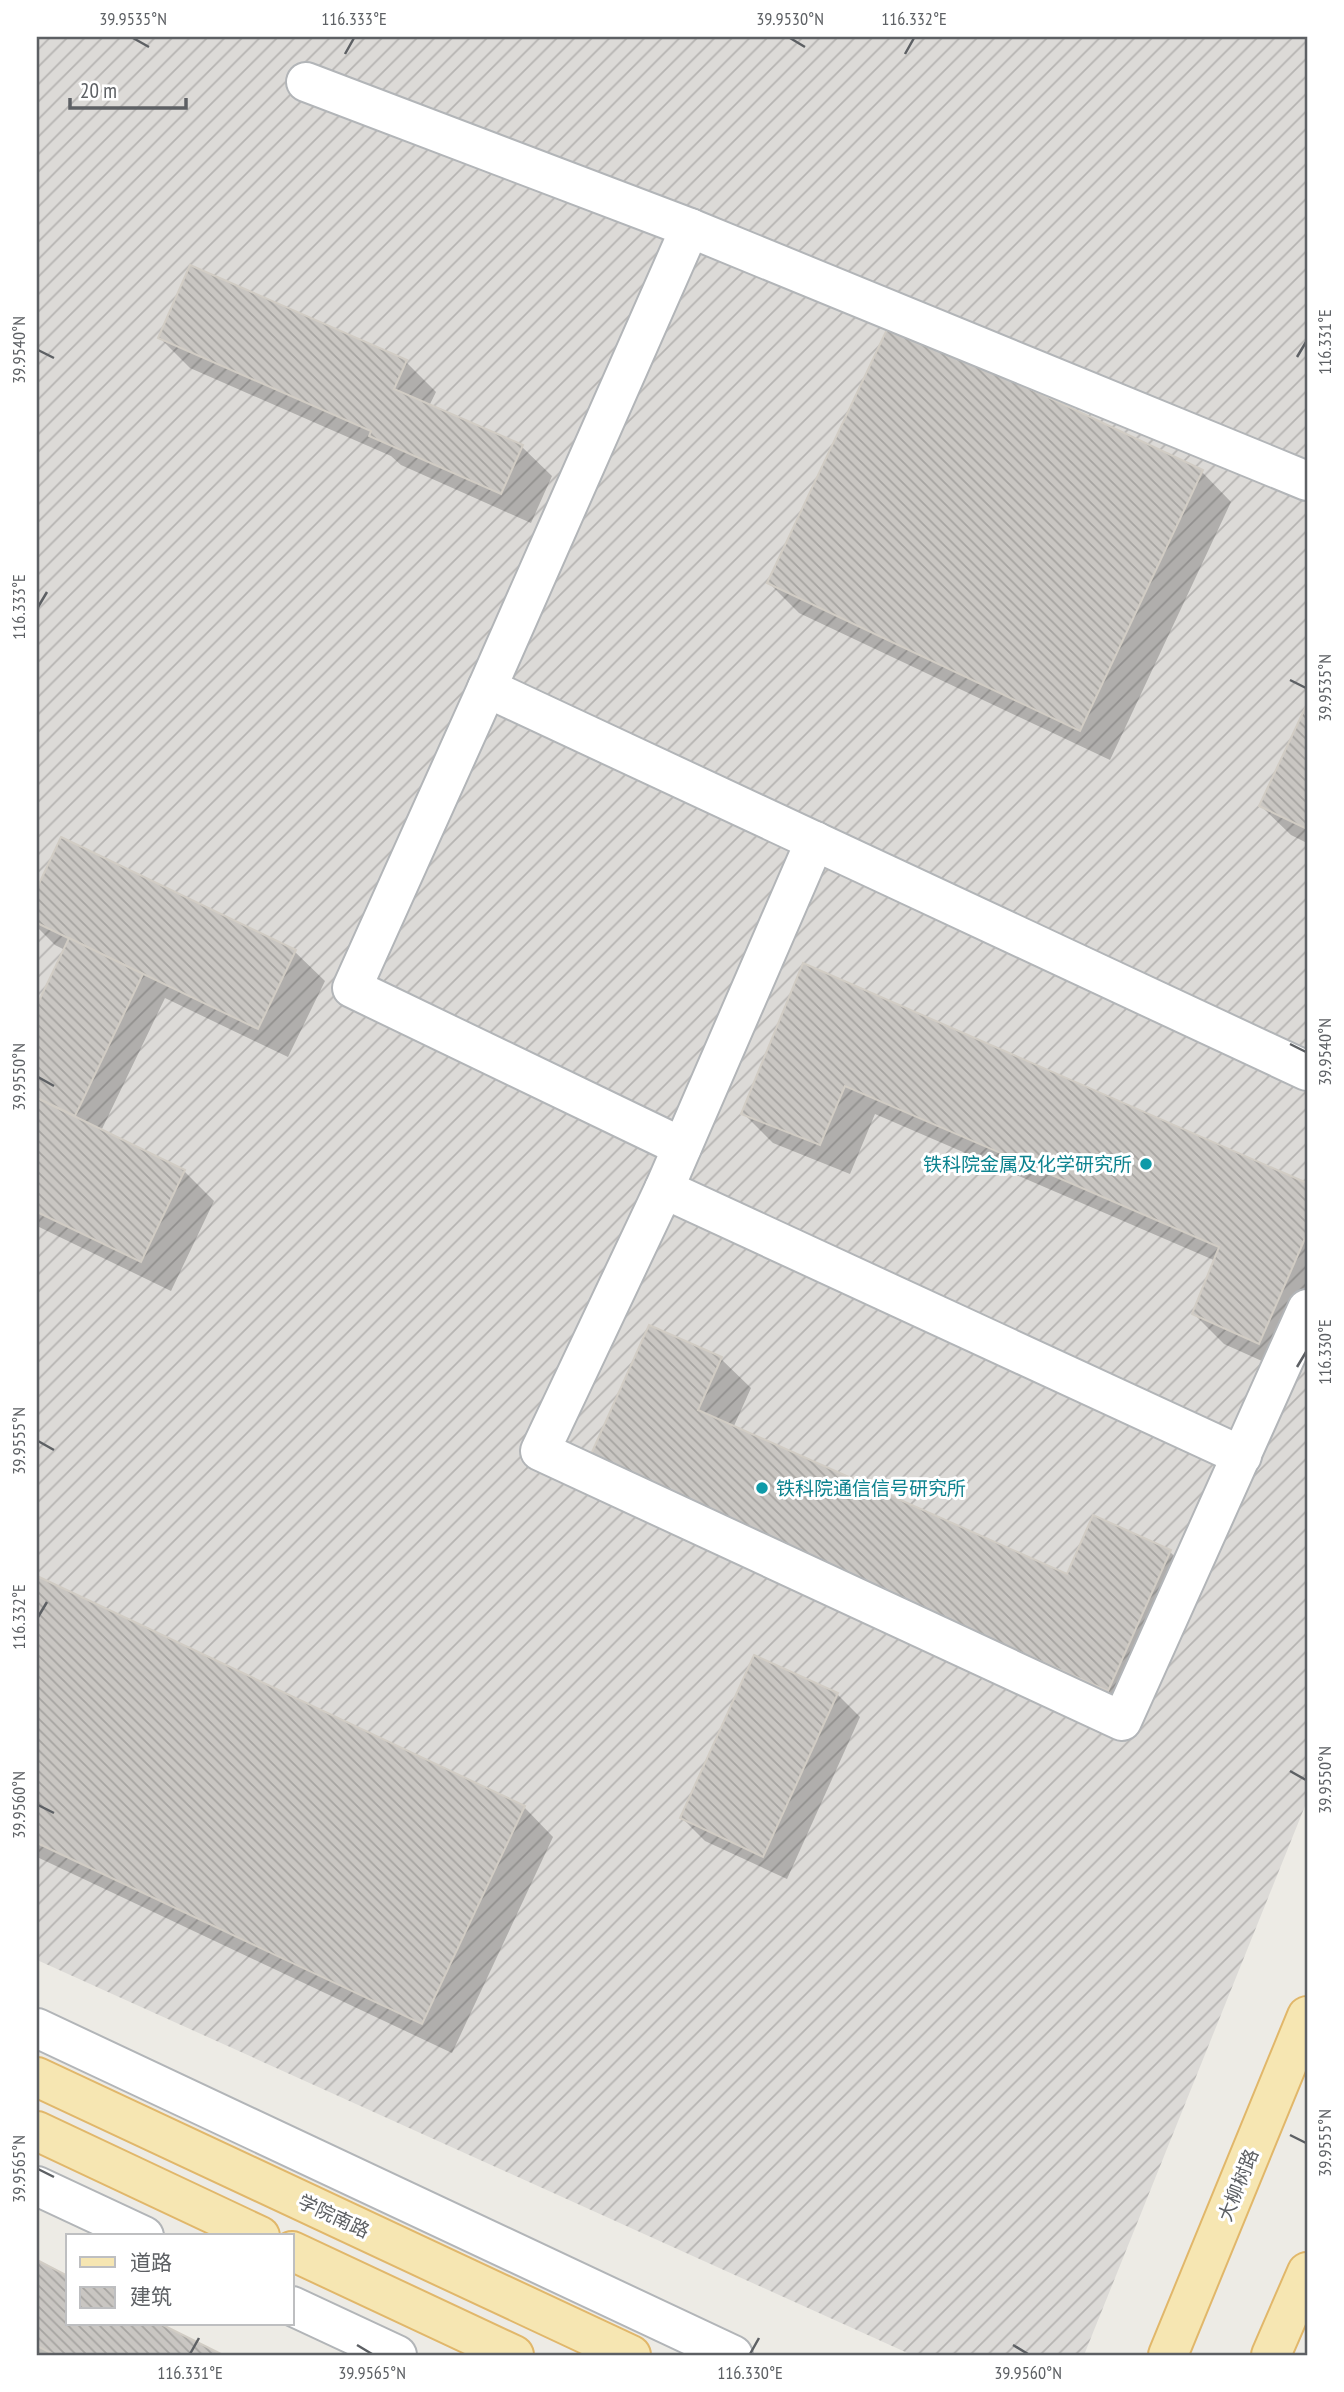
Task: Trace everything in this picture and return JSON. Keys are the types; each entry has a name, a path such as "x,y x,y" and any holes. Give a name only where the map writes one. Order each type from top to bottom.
{"main road":[{"name":"大柳树路","path":"1168,2355 1307,2015"},
{"name":"学院南路","path":"37,2077 631,2355"},
{"path":"37,2131 256,2234"},
{"path":"294,2252 514,2355"},
{"path":"1271,2355 1307,2273"}],"street":[{"path":"306,82 690,228 1307,481"},
{"path":"682,1147 352,988 690,228"},
{"path":"487,688 1307,1071"},
{"path":"815,841 664,1189 540,1451 1122,1721 1307,1308"},
{"path":"664,1189 1242,1455"},
{"path":"37,2028 733,2355"},
{"path":"37,2186 140,2234"},
{"path":"294,2307 397,2355"}],"shaded area":[{"path":"37,37 1307,37 1307,1801 1084,2355 912,2355 37,1960"}],"building":[{"path":"190,265 407,360 394,389 523,445 501,494 369,436 371,431 158,338"},
{"path":"890,323 1203,470 1080,731 767,583"},
{"path":"1307,704 1307,829 1259,806"},
{"path":"61,837 296,950 258,1029 37,923 37,888"},
{"path":"69,938 143,974 75,1116 37,1098 37,1005"},
{"name":"铁科院金属及化学研究所","path":"803,963 1307,1183 1307,1234 1259,1344 1192,1314 1219,1247 845,1086 820,1145 741,1114"},
{"path":"37,1098 185,1170 141,1262 37,1212"},
{"name":"铁科院通信信号研究所","path":"649,1325 722,1357 698,1410 1067,1574 1093,1515 1171,1550 1108,1691 588,1461"},
{"path":"37,1576 525,1806 422,2024 37,1843"},
{"path":"754,1655 838,1693 763,1857 680,1818"},
{"path":"37,2260 66,2275 66,2326 165,2326 223,2355 55,2355 37,2346"}],"place":[{"name":"铁科院金属及化学研究所","path":"1146,1164"},
{"name":"铁科院通信信号研究所","path":"762,1488"}]}
